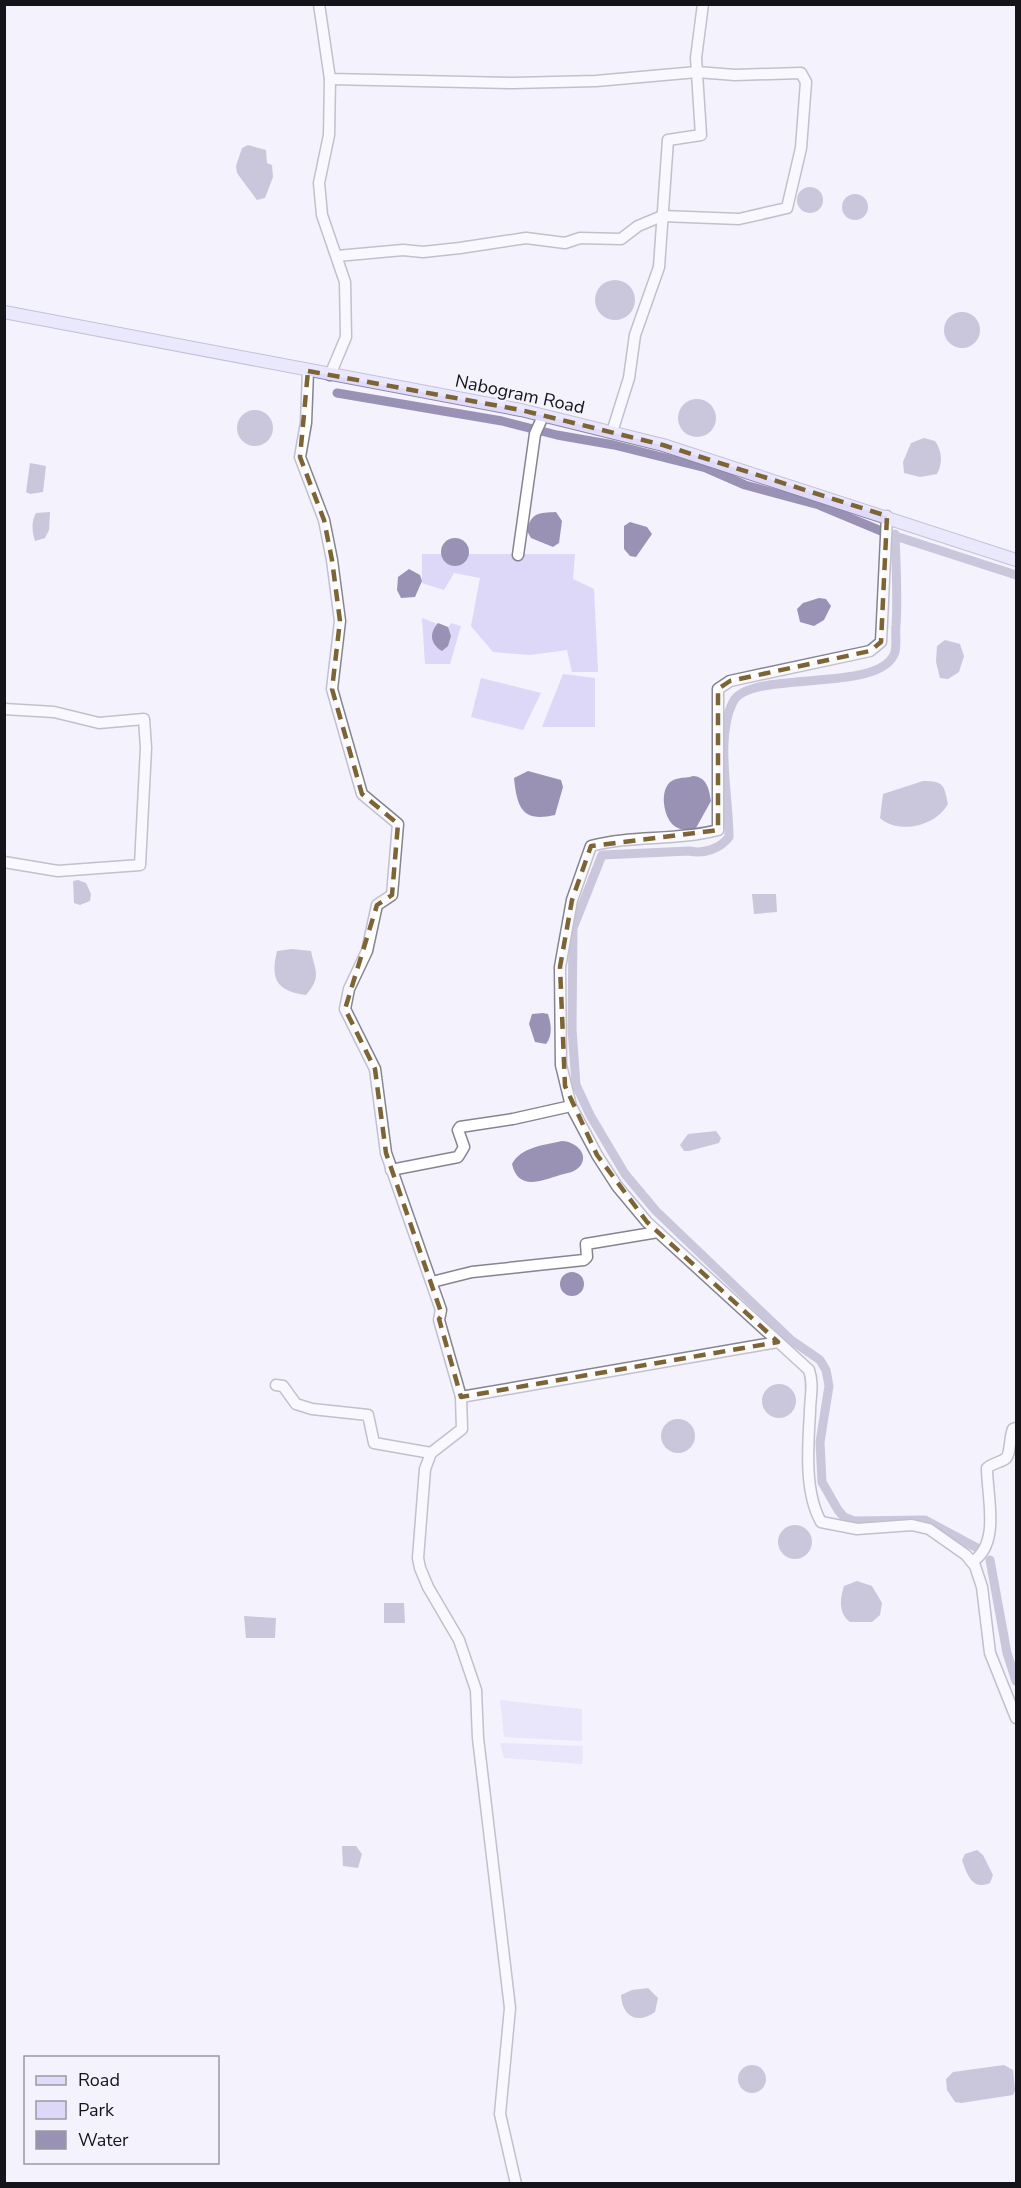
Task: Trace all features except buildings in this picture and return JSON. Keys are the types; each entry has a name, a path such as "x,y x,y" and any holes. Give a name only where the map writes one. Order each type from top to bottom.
{"main road":[{"name":"Nabogram Road","path":"4,312 612,432 663,445 1017,560"}],"street":[{"path":"319,4 330,79 329,135 319,183 322,215 345,282 346,337 330,375"},
{"path":"612,432 629,378 635,335 659,267 668,140 701,135 697,72 703,4"},
{"path":"330,79 513,83 596,81 697,72 735,75 801,73 806,82 798,162 787,208 739,219 662,216 638,226 621,238 580,238 565,243 526,238 423,252 403,250 337,256"},
{"path":"308,371 306,423 300,456 324,520 332,560 340,621 332,689 362,794 399,824 392,895 377,904 367,951 349,989 345,1009 375,1069 386,1153 432,1282 442,1315 439,1320 461,1397 462,1429 431,1453 422,1490 418,1558 428,1587 459,1640 476,1690 478,1738 510,2008 500,2114 516,2184"},
{"path":"519,555 535,434 542,419"},
{"path":"886,519 882,642 870,651 730,681 718,689 718,830 693,837 611,841 591,846 572,900 560,967 561,1065 571,1106 597,1155 617,1186 658,1232 725,1297 808,1370 812,1380 809,1426 810,1481 816,1513 822,1522 857,1529 905,1526 929,1529 954,1545 972,1562 982,1587 990,1653 1017,1718"},
{"path":"4,709 54,712 99,723 144,719 146,748 140,866 58,871 4,862"},
{"path":"391,1170 458,1157 464,1147 458,1130 460,1127 513,1119 571,1106"},
{"path":"432,1282 472,1272 584,1260 587,1257 586,1244 658,1232"},
{"path":"461,1397 778,1342"},
{"path":"276,1385 283,1386 296,1404 312,1409 368,1415 374,1443 431,1453"},
{"path":"972,1562 984,1552 988,1540 987,1468 1007,1458 1008,1438 1013,1429 1017,1428"}],"highlighted area":[{"path":"308,371 521,410 663,445 887,516 881,642 870,651 730,681 718,689 718,830 591,846 572,900 560,967 565,1086 597,1155 647,1222 778,1342 461,1397 439,1319 442,1315 432,1282 386,1153 375,1069 345,1009 377,905 392,895 398,824 362,794 332,689 340,621 332,560 324,520 300,457"}],"green space":[{"path":"422,554 575,554 573,579 594,589 598,672 572,672 567,650 530,655 493,652 471,626 480,578 454,573 444,590 422,583"},
{"path":"422,618 448,628 451,623 461,626 450,664 425,664"},
{"path":"563,674 595,678 595,727 542,727"},
{"path":"481,678 541,693 523,730 471,717"},
{"path":"500,1700 582,1709 582,1741 504,1737"},
{"path":"500,1743 583,1746 582,1764 504,1758"}],"water":[{"path":"248,145 266,150 267,163 272,165 273,177 265,198 257,200 237,173 236,166 242,148"},
{"path":"810,187 819,191 823,200 819,209 810,213 801,209 797,200 801,191"},
{"path":"855,194 864,198 868,207 864,216 855,220 846,216 842,207 846,198"},
{"path":"615,280 623,281 629,286 634,292 634,308 629,314 623,319 615,320 607,319 601,314 596,308 595,300 596,292 601,286 607,281"},
{"path":"962,312 974,318 980,330 974,342 962,348 950,342 944,330 950,318"},
{"path":"697,399 711,404 716,418 711,432 697,437 683,432 678,418 683,404"},
{"path":"255,410 268,415 273,428 268,441 255,446 242,441 237,428 242,415"},
{"path":"924,438 935,441 939,449 941,461 937,474 920,477 904,473 903,462 911,443"},
{"path":"30,463 46,466 43,492 30,494 26,492"},
{"path":"50,512 49,530 45,538 35,541 32,527 36,513"},
{"path":"556,512 562,521 559,543 553,547 531,538 527,531 533,517 540,513"},
{"path":"630,522 647,527 652,534 636,557 630,556 624,549 624,526"},
{"path":"455,538 465,542 469,552 465,562 455,566 445,562 441,552 445,542"},
{"path":"409,569 420,575 422,581 415,597 401,598 397,590 398,577"},
{"path":"819,598 826,599 831,606 824,620 814,626 800,622 797,609 803,603"},
{"path":"438,623 448,627 451,636 448,646 442,651 435,645 432,638"},
{"path":"945,640 960,644 964,656 959,672 948,679 940,678 936,662 937,646"},
{"path":"528,771 561,780 563,787 555,815 535,817 523,810 519,804 514,778"},
{"path":"693,776 704,781 711,801 696,828 687,830 678,828 670,821 665,809 664,796 669,783 679,778"},
{"path":"923,781 939,783 944,788 948,804 942,812 926,823 907,827 888,823 880,818 883,794"},
{"path":"73,881 86,883 91,894 90,901 80,905 74,903"},
{"path":"752,894 776,894 777,912 754,914"},
{"path":"292,949 311,951 316,978 306,995 288,991 275,977 277,951"},
{"path":"532,1014 548,1014 551,1026 550,1037 546,1044 535,1042 529,1024"},
{"path":"716,1131 721,1138 719,1143 689,1151 684,1151 680,1145 688,1134"},
{"path":"562,1141 579,1148 583,1160 577,1169 545,1180 531,1182 519,1178 512,1164 516,1158 527,1150"},
{"path":"572,1272 577,1273 583,1279 583,1289 577,1295 572,1296 567,1295 561,1289 560,1284 561,1279 567,1273"},
{"path":"779,1384 791,1389 796,1401 791,1413 779,1418 767,1413 762,1401 767,1389"},
{"path":"678,1419 690,1424 695,1436 690,1448 678,1453 666,1448 661,1436 666,1424"},
{"path":"795,1525 807,1530 812,1542 807,1554 795,1559 783,1554 778,1542 783,1530"},
{"path":"857,1581 872,1586 882,1603 880,1615 872,1622 850,1622 843,1614 841,1601 844,1586"},
{"path":"384,1603 404,1603 405,1623 384,1623"},
{"path":"244,1616 276,1618 275,1638 246,1638"},
{"path":"342,1846 356,1846 362,1854 358,1868 343,1866"},
{"path":"977,1850 983,1855 993,1875 990,1883 984,1885 971,1880 962,1860 965,1854"},
{"path":"648,1988 658,1998 655,2012 642,2018 627,2013 621,1995 632,1990"},
{"path":"752,2065 762,2069 766,2079 762,2089 752,2093 742,2089 738,2079 742,2069"},
{"path":"1004,2065 1013,2070 1015,2090 1013,2095 961,2103 955,2102 947,2090 946,2079 953,2072"}],"waterway":[{"path":"337,393 502,421 706,468 745,485 819,505 886,533 1016,575"},
{"path":"895,534 896,645 895,652 885,665 867,673 843,678 764,686 744,692 733,702 728,716 724,750 729,837 711,850 700,852 602,855 573,928 572,1029 576,1085 590,1115 625,1174 656,1211 791,1340 820,1360 826,1370 829,1386 820,1442 822,1482 844,1517 854,1521 925,1520 979,1549"},
{"path":"990,1560 1007,1653 1016,1681"}]}
